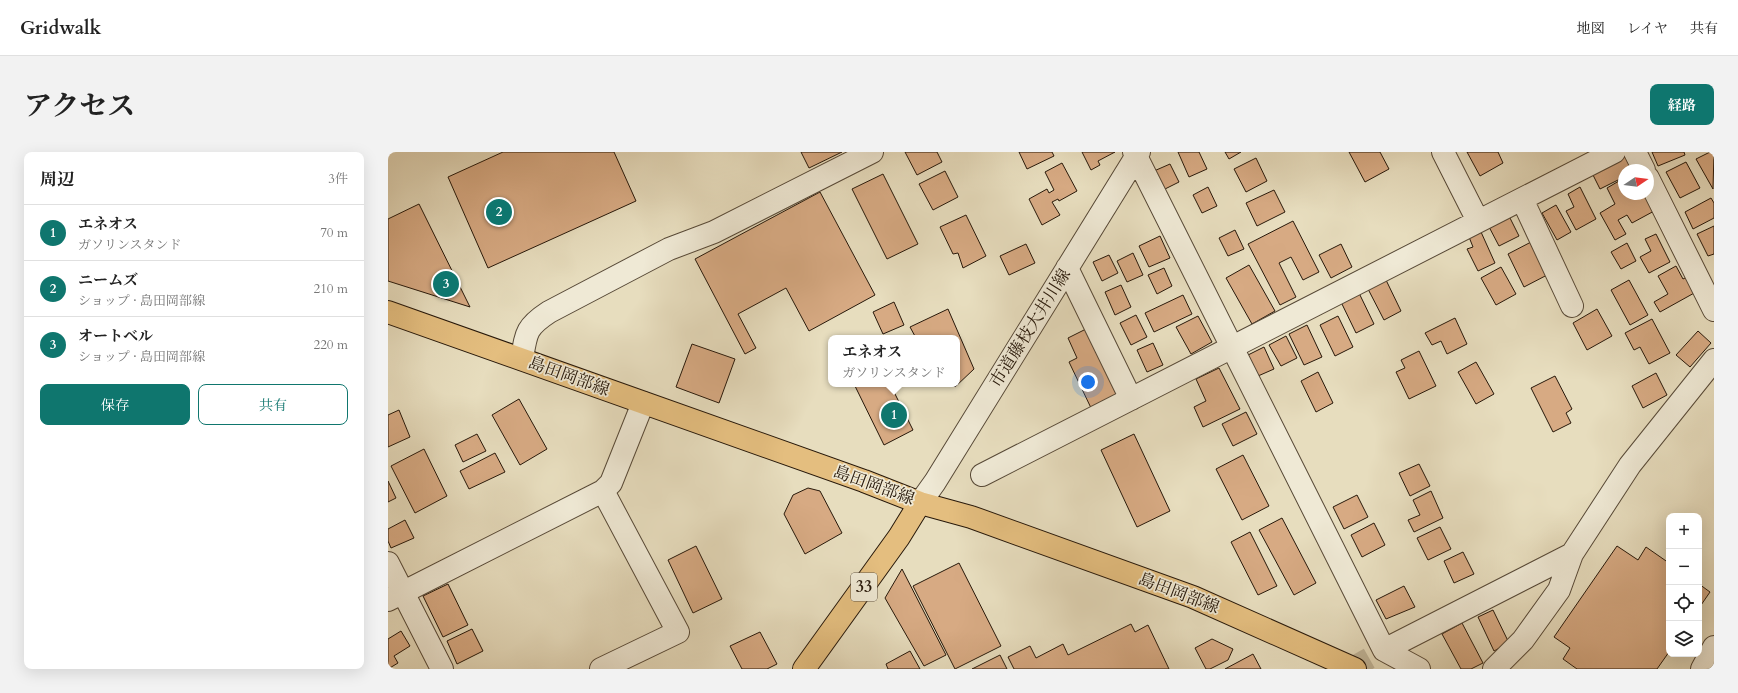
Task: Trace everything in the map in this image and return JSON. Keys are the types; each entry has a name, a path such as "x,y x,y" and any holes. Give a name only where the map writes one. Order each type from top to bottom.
{"main road":[{"name":"島田岡部線","path":"388,312 920,503 971,517 1193,597 1355,669"},
{"name":"33","path":"804,669 899,537 920,503"}],"street":[{"path":"522,359 526,334 535,322 549,312 669,249 714,232 872,152"},
{"path":"1443,152 1478,221"},
{"path":"982,475 1614,152"},
{"path":"1635,152 1641,164"},
{"path":"1136,154 1384,650 1419,669"},
{"name":"市道藤枝大井川線","path":"920,503 935,482 1136,154"},
{"path":"1654,190 1714,310"},
{"path":"1522,199 1572,306"},
{"path":"1067,268 1131,399"},
{"path":"1494,669 1523,640 1559,590 1572,554 1630,464 1714,360"},
{"path":"395,596 603,491 611,483 643,403"},
{"path":"601,669 678,632 603,491"},
{"path":"1384,650 1572,554"},
{"path":"388,563 395,596 442,669"},
{"path":"1702,669 1714,647"}],"building":[{"path":"503,152 614,152 636,201 488,268 448,177"},
{"path":"801,152 842,152 809,168"},
{"path":"905,152 937,152 942,162 917,175"},
{"path":"1019,152 1052,152 1054,156 1027,169"},
{"path":"1082,152 1115,152 1098,161 1100,165 1091,170"},
{"path":"1178,152 1199,152 1207,169 1189,177"},
{"path":"1225,152 1241,152 1229,159"},
{"path":"1349,152 1380,152 1389,169 1365,182"},
{"path":"1467,152 1498,152 1503,163 1480,176"},
{"path":"1652,152 1684,152 1685,155 1658,166"},
{"path":"1710,152 1714,152 1713,189 1696,159"},
{"path":"1627,156 1631,164 1618,164 1618,180 1600,189 1592,173"},
{"path":"1256,158 1267,181 1246,192 1234,169"},
{"path":"1686,162 1700,188 1680,198 1666,172"},
{"path":"1062,163 1077,191 1059,201 1058,199 1052,202 1060,215 1042,225 1029,199 1047,189 1049,193 1054,190 1045,172"},
{"path":"1170,164 1179,182 1163,190 1154,171"},
{"path":"945,171 958,197 933,210 919,184"},
{"path":"883,174 918,244 887,259 852,189"},
{"path":"1618,182 1618,200 1650,200 1656,210 1632,223 1627,215 1618,220 1626,234 1615,240 1600,213 1615,204 1607,188"},
{"path":"1208,187 1217,206 1202,213 1193,195"},
{"path":"1580,187 1596,219 1576,230 1566,211 1574,207 1568,194"},
{"path":"1274,190 1285,212 1257,226 1246,203"},
{"path":"820,192 875,295 809,331 786,288 738,314 756,348 745,354 695,259"},
{"path":"1711,198 1714,203 1714,218 1693,229 1685,212"},
{"path":"419,204 470,307 388,281 388,219"},
{"path":"1556,205 1571,232 1557,240 1542,213"},
{"path":"1507,212 1519,236 1499,246 1487,223"},
{"path":"966,215 986,256 963,268 958,253 953,254 940,227"},
{"path":"1293,221 1319,272 1303,280 1291,257 1279,263 1296,297 1280,305 1248,244"},
{"path":"1714,226 1714,254 1708,256 1697,234"},
{"path":"1235,230 1244,249 1228,256 1219,238"},
{"path":"1481,232 1495,263 1478,271 1467,249 1473,247 1469,237"},
{"path":"1656,234 1670,262 1649,273 1640,257 1651,251 1645,239"},
{"path":"1160,236 1170,258 1149,267 1139,246"},
{"path":"1533,241 1549,274 1524,287 1508,254"},
{"path":"1627,243 1636,261 1621,269 1611,252"},
{"path":"1026,244 1035,263 1009,275 1000,256"},
{"path":"1341,244 1352,267 1331,278 1319,255"},
{"path":"1133,253 1143,275 1127,282 1117,261"},
{"path":"1109,255 1118,273 1102,281 1093,262"},
{"path":"1249,265 1275,311 1252,324 1226,278"},
{"path":"1676,266 1683,279 1687,277 1696,292 1660,312 1654,302 1668,294 1658,276"},
{"path":"1501,267 1516,294 1496,305 1481,278"},
{"path":"1164,268 1172,286 1157,294 1148,275"},
{"path":"1386,280 1401,311 1384,320 1368,289"},
{"path":"1629,280 1648,315 1630,325 1611,290"},
{"path":"1121,285 1131,307 1115,315 1105,292"},
{"path":"1359,293 1374,324 1356,333 1341,302"},
{"path":"1183,295 1192,314 1154,332 1145,313"},
{"path":"894,302 904,325 883,334 873,312"},
{"path":"948,309 959,335 914,335 910,327"},
{"path":"1597,309 1612,336 1587,350 1573,323"},
{"path":"1136,315 1147,337 1131,345 1120,323"},
{"path":"1198,316 1212,342 1191,354 1176,327"},
{"path":"1338,316 1353,347 1335,356 1320,325"},
{"path":"1455,318 1467,344 1447,354 1441,341 1432,345 1425,333"},
{"path":"1652,319 1670,353 1649,364 1640,347 1634,350 1625,333"},
{"path":"1307,325 1322,357 1304,365 1289,334"},
{"path":"1090,327 1123,395 1092,410 1069,362 1077,358 1068,338"},
{"path":"1698,331 1711,343 1690,367 1676,355"},
{"path":"1286,336 1297,358 1281,366 1269,345"},
{"path":"960,337 974,369 960,382"},
{"path":"1153,343 1163,365 1147,372 1137,350"},
{"path":"692,344 735,359 719,403 676,387"},
{"path":"1264,347 1274,369 1258,376 1246,356"},
{"path":"1419,351 1436,386 1409,399 1396,372 1405,368 1401,360"},
{"path":"1476,362 1494,394 1476,404 1458,372"},
{"path":"1219,368 1240,409 1203,427 1194,407 1206,401 1196,379"},
{"path":"1318,372 1333,403 1316,412 1301,381"},
{"path":"1656,373 1667,395 1643,408 1632,386"},
{"path":"1555,376 1572,409 1566,413 1571,423 1553,432 1531,388"},
{"path":"855,387 892,387 913,430 884,445"},
{"path":"519,399 547,449 520,465 492,415"},
{"path":"399,410 410,437 388,447 388,415"},
{"path":"1246,412 1257,434 1233,446 1222,424"},
{"path":"477,434 486,451 463,462 455,445"},
{"path":"1134,434 1170,511 1137,527 1101,450"},
{"path":"424,449 447,496 415,513 391,466"},
{"path":"495,453 505,472 469,489 460,471"},
{"path":"1243,455 1269,506 1242,520 1216,469"},
{"path":"1419,464 1430,486 1410,496 1399,473"},
{"path":"388,481 396,498 388,502"},
{"path":"808,488 820,491 842,533 805,554 784,514 793,495"},
{"path":"1431,491 1443,518 1414,532 1408,520 1420,515 1413,500"},
{"path":"1357,495 1368,517 1344,529 1333,507"},
{"path":"1282,518 1316,583 1294,595 1259,530"},
{"path":"405,520 414,538 391,548 388,541 388,529"},
{"path":"1374,523 1385,545 1362,557 1351,535"},
{"path":"1440,527 1451,549 1428,560 1417,538"},
{"path":"1250,532 1277,586 1258,595 1231,542"},
{"path":"696,546 722,599 693,613 668,560"},
{"path":"1617,546 1638,560 1646,547 1666,561 1666,656 1657,669 1577,669 1563,659 1570,648 1554,637"},
{"path":"1463,552 1474,574 1454,583 1444,561"},
{"path":"959,563 1001,646 955,669 913,586"},
{"path":"902,569 946,655 924,666 885,598"},
{"path":"448,584 468,625 443,637 423,596"},
{"path":"1404,586 1415,607 1386,619 1376,600"},
{"path":"1702,586 1710,592 1702,604"},
{"path":"1493,610 1509,643 1494,651 1478,617"},
{"path":"1462,623 1483,663 1471,669 1461,669 1442,634"},
{"path":"1131,624 1135,632 1148,625 1169,669 1014,669 1008,657 1030,646 1036,658 1063,644 1068,655"},
{"path":"472,629 483,651 457,664 447,641"},
{"path":"401,631 410,646 394,656 398,663 388,669 388,639"},
{"path":"760,632 777,664 767,669 742,669 730,646"},
{"path":"1212,639 1233,649 1228,660 1210,669 1206,669 1195,648"},
{"path":"910,651 920,669 888,669 886,664"},
{"path":"1253,654 1261,669 1225,669"},
{"path":"1000,655 1007,669 972,669"}],"tunnel":[{"path":"1350,669 1384,650"}],"place":[{"name":"ニームズ","path":"499,212"},
{"name":"オートベル","path":"446,284"},
{"name":"エネオス","path":"894,415"}]}
